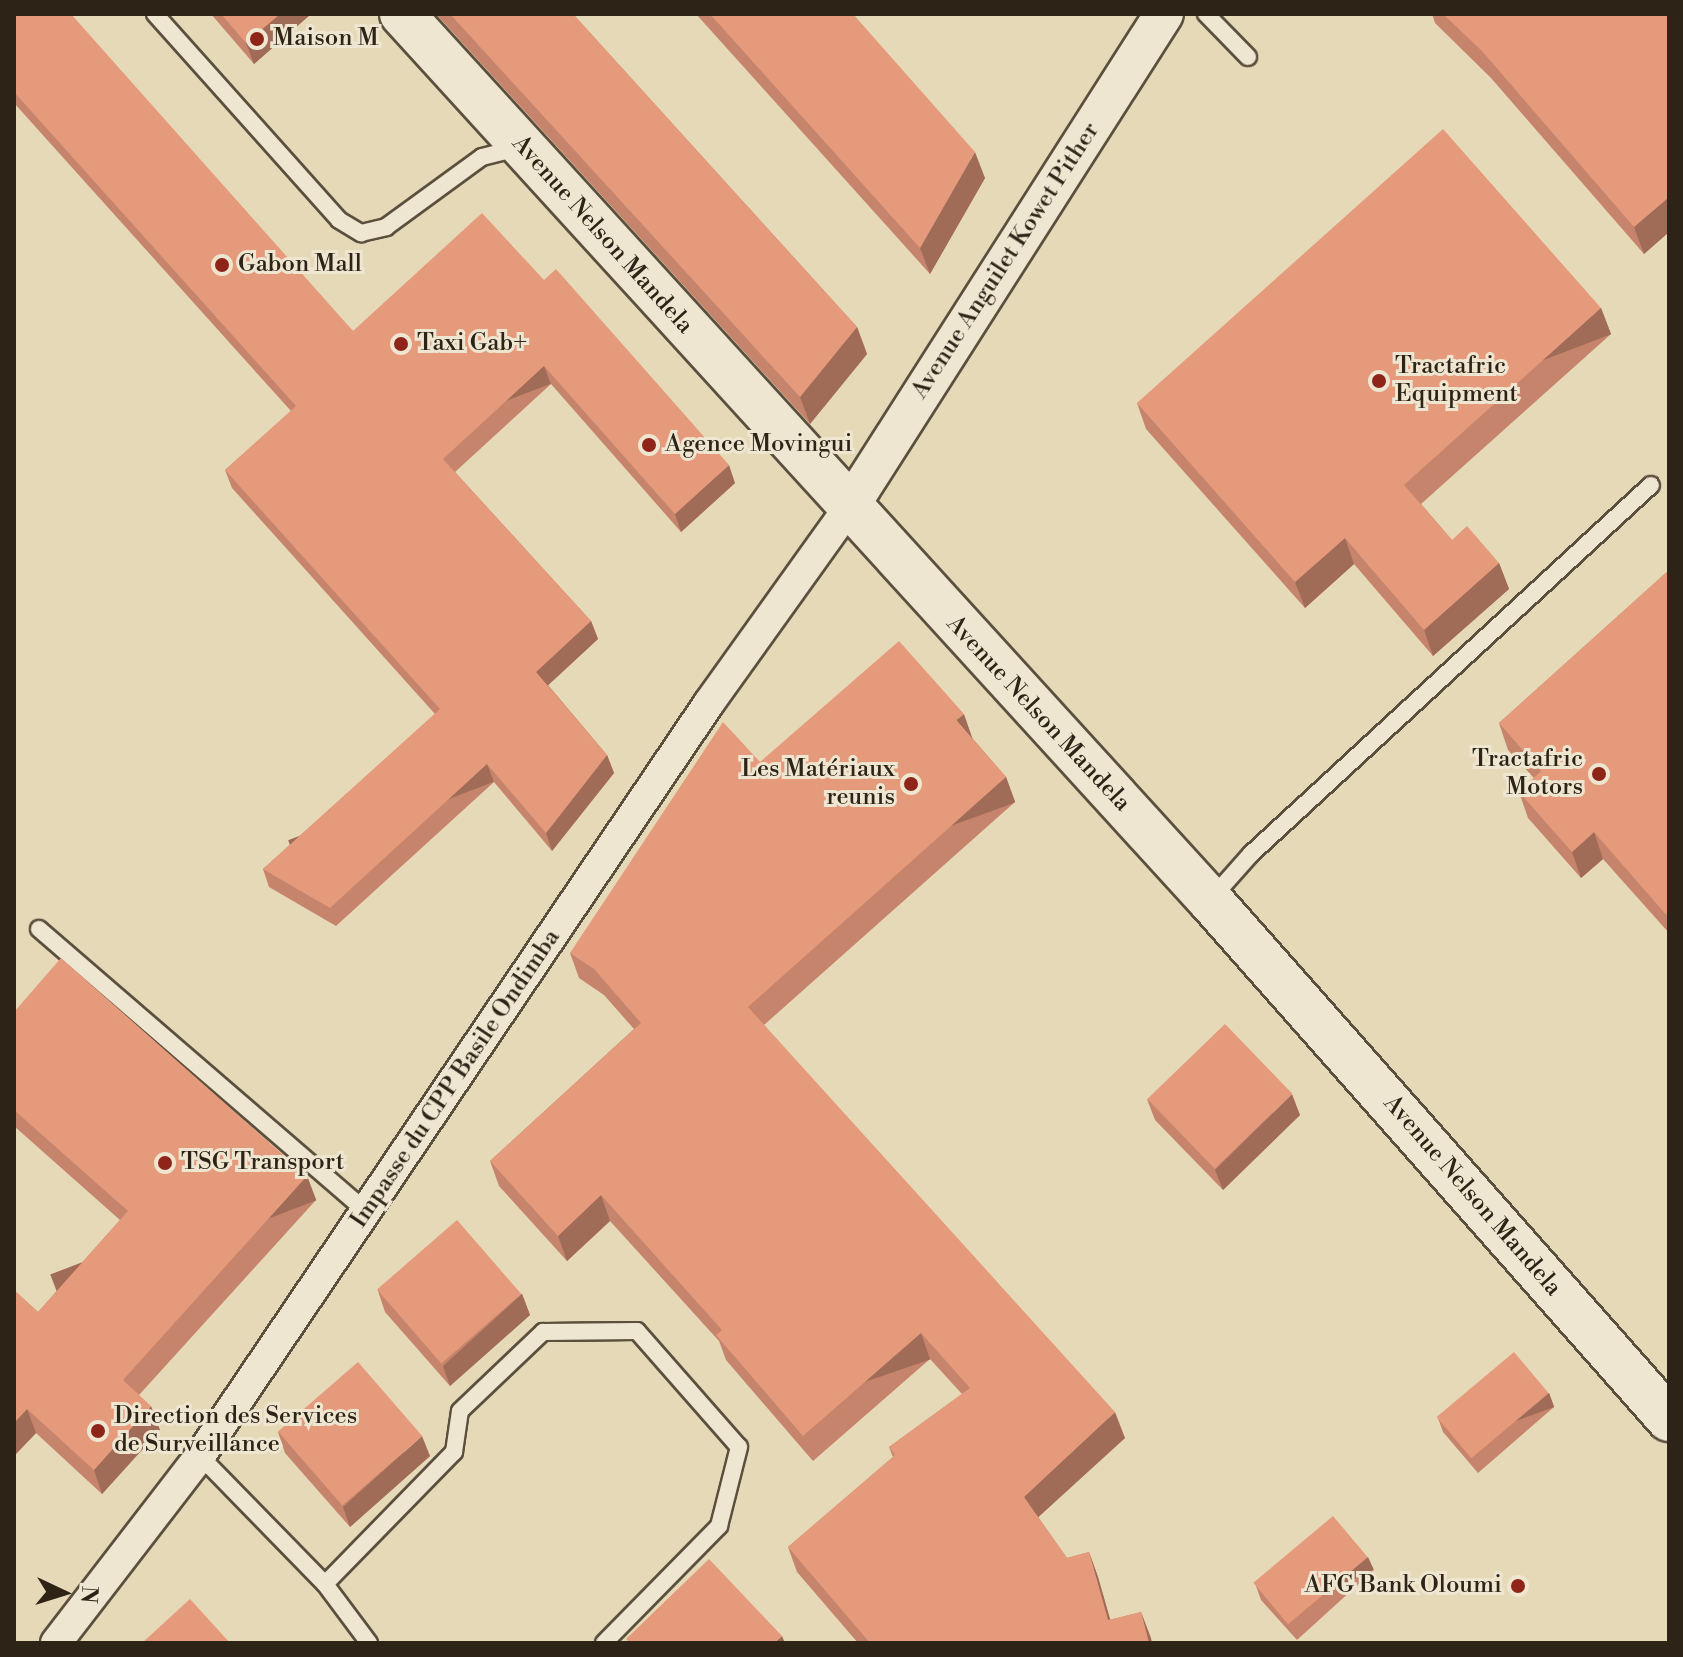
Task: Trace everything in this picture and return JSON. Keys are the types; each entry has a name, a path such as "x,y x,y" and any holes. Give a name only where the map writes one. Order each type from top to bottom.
{"main road":[{"name":"Avenue Nelson Mandela","path":"402,14 848,509 1210,900 1669,1419"}],"street":[{"name":"Avenue Anguilet Kowet Pither","path":"848,509 1164,14"},
{"name":"Impasse du CPP Basile Ondimba","path":"56,1643 200,1456 709,703 848,509"}],"lane":[{"path":"155,14 339,220 361,233 386,227 482,157 522,146"},
{"path":"1206,14 1248,57"},
{"path":"1210,900 1251,854 1651,485"},
{"path":"39,929 367,1212"},
{"path":"325,1584 454,1452 460,1411 543,1332 637,1331 739,1447 719,1526 604,1643"},
{"path":"200,1456 325,1584 369,1643"}],"building":[{"path":"14,14 71,14 353,331 482,213 544,280 556,269 729,465 675,514 544,366 443,459 591,621 536,672 607,755 546,833 487,764 330,908 263,869 440,709 225,470 296,406 14,92"},
{"path":"221,14 280,14 246,43"},
{"path":"450,14 573,14 857,327 800,397"},
{"path":"710,14 853,14 975,152 920,248"},
{"path":"1443,14 1669,14 1669,197 1634,227 1482,51"},
{"name":"Tractafric Equipment","path":"1443,129 1601,308 1404,485 1452,540 1467,526 1499,563 1424,630 1345,538 1295,582 1137,403"},
{"name":"Tractafric Motors","path":"1669,570 1669,918 1594,832 1572,852 1519,792 1541,771 1499,723"},
{"path":"899,641 964,714 956,720 1006,777 748,1007 1115,1412 1024,1497 1067,1558 1089,1552 1108,1620 1141,1612 1149,1643 870,1643 788,1547 895,1455 889,1447 970,1388 921,1333 803,1436 716,1335 722,1330 601,1195 558,1236 490,1161 641,1023 594,969 570,953 723,722 760,762"},
{"path":"61,958 307,1176 123,1380 151,1406 94,1470 27,1409 14,1423 14,1290 38,1312 128,1211 14,1110 14,1012"},
{"path":"1225,1024 1292,1094 1215,1169 1147,1099"},
{"path":"457,1220 521,1294 441,1364 377,1290"},
{"path":"1514,1352 1549,1393 1471,1458 1437,1417"},
{"path":"358,1362 422,1436 342,1506 278,1432"},
{"path":"1333,1516 1368,1557 1288,1624 1253,1583"},
{"path":"709,1559 782,1636 774,1643 630,1643 626,1639"},
{"path":"190,1599 230,1643 142,1643"}],"place":[{"name":"Maison M","path":"257,39"},
{"name":"Gabon Mall","path":"222,265"},
{"name":"Taxi Gab+","path":"401,344"},
{"name":"Tractafric Equipment","path":"1379,381"},
{"name":"Agence Movingui","path":"649,445"},
{"name":"Tractafric Motors","path":"1599,774"},
{"name":"Les Matériaux reunis","path":"911,784"},
{"name":"TSG Transport","path":"165,1163"},
{"name":"Direction des Services de Surveillance","path":"98,1431"},
{"name":"AFG Bank Oloumi","path":"1518,1586"}]}
